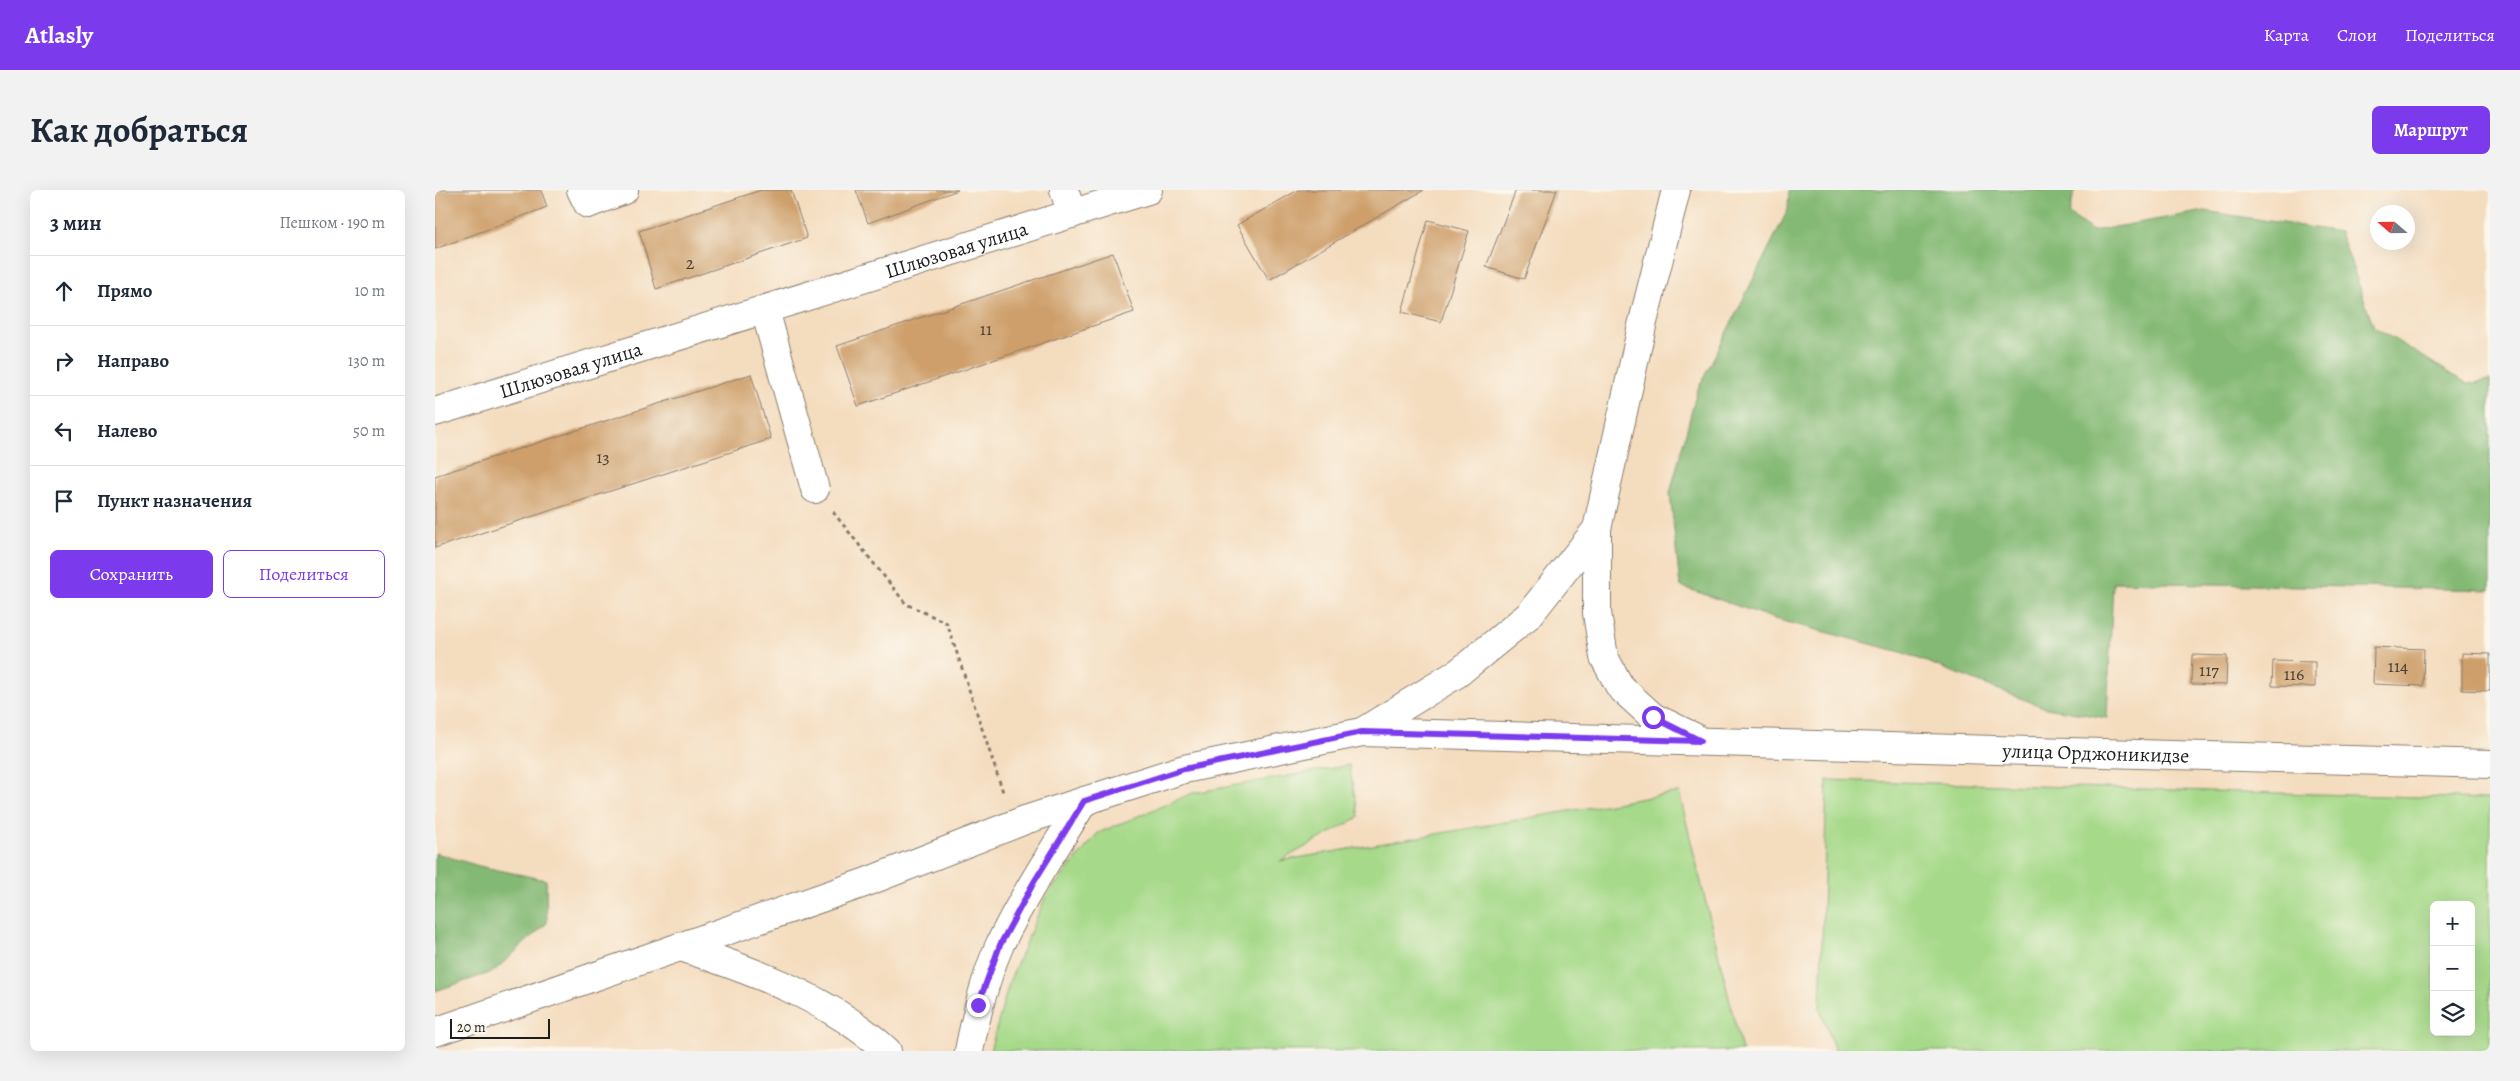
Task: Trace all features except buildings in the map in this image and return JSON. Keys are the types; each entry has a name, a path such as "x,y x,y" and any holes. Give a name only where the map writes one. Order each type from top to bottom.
{"street":[{"path":"581,190 588,204 624,190"},
{"name":"Шлюзовая улица","path":"435,412 765,310 1068,202 1148,190"},
{"path":"1676,190 1641,326 1597,529 1597,613 1604,656 1620,687 1653,717 1701,741"},
{"path":"765,310 815,489"},
{"path":"435,1032 865,883 1013,824 1084,801 1184,769 1362,732 1458,673 1529,616 1597,529"},
{"name":"улица Орджоникидзе","path":"1362,732 2490,764"},
{"path":"969,1051 978,1005 1000,945 1034,882 1084,801"},
{"path":"681,947 743,968 819,1003 873,1038 887,1051"}],"path":[{"path":"815,489 906,604 947,623 1013,824"}],"green space":[{"path":"1789,190 2075,190 2069,214 2093,231 2205,211 2340,232 2374,327 2468,384 2490,380 2490,590 2113,582 2107,718 2046,708 1901,652 1775,619 1680,586 1670,493 1697,391 1788,210"},
{"path":"1349,765 1359,817 1280,861 1679,792 1742,1051 990,1051 1010,980 1046,896 1098,833 1193,793"},
{"path":"1827,780 2490,799 2490,1051 1835,1051 1820,1009"},
{"path":"435,853 479,866 546,880 547,923 493,972 435,991"}],"route":[{"path":"978,1005 1000,945 1034,882 1084,801 1184,769 1362,732 1701,741 1653,717"}]}
